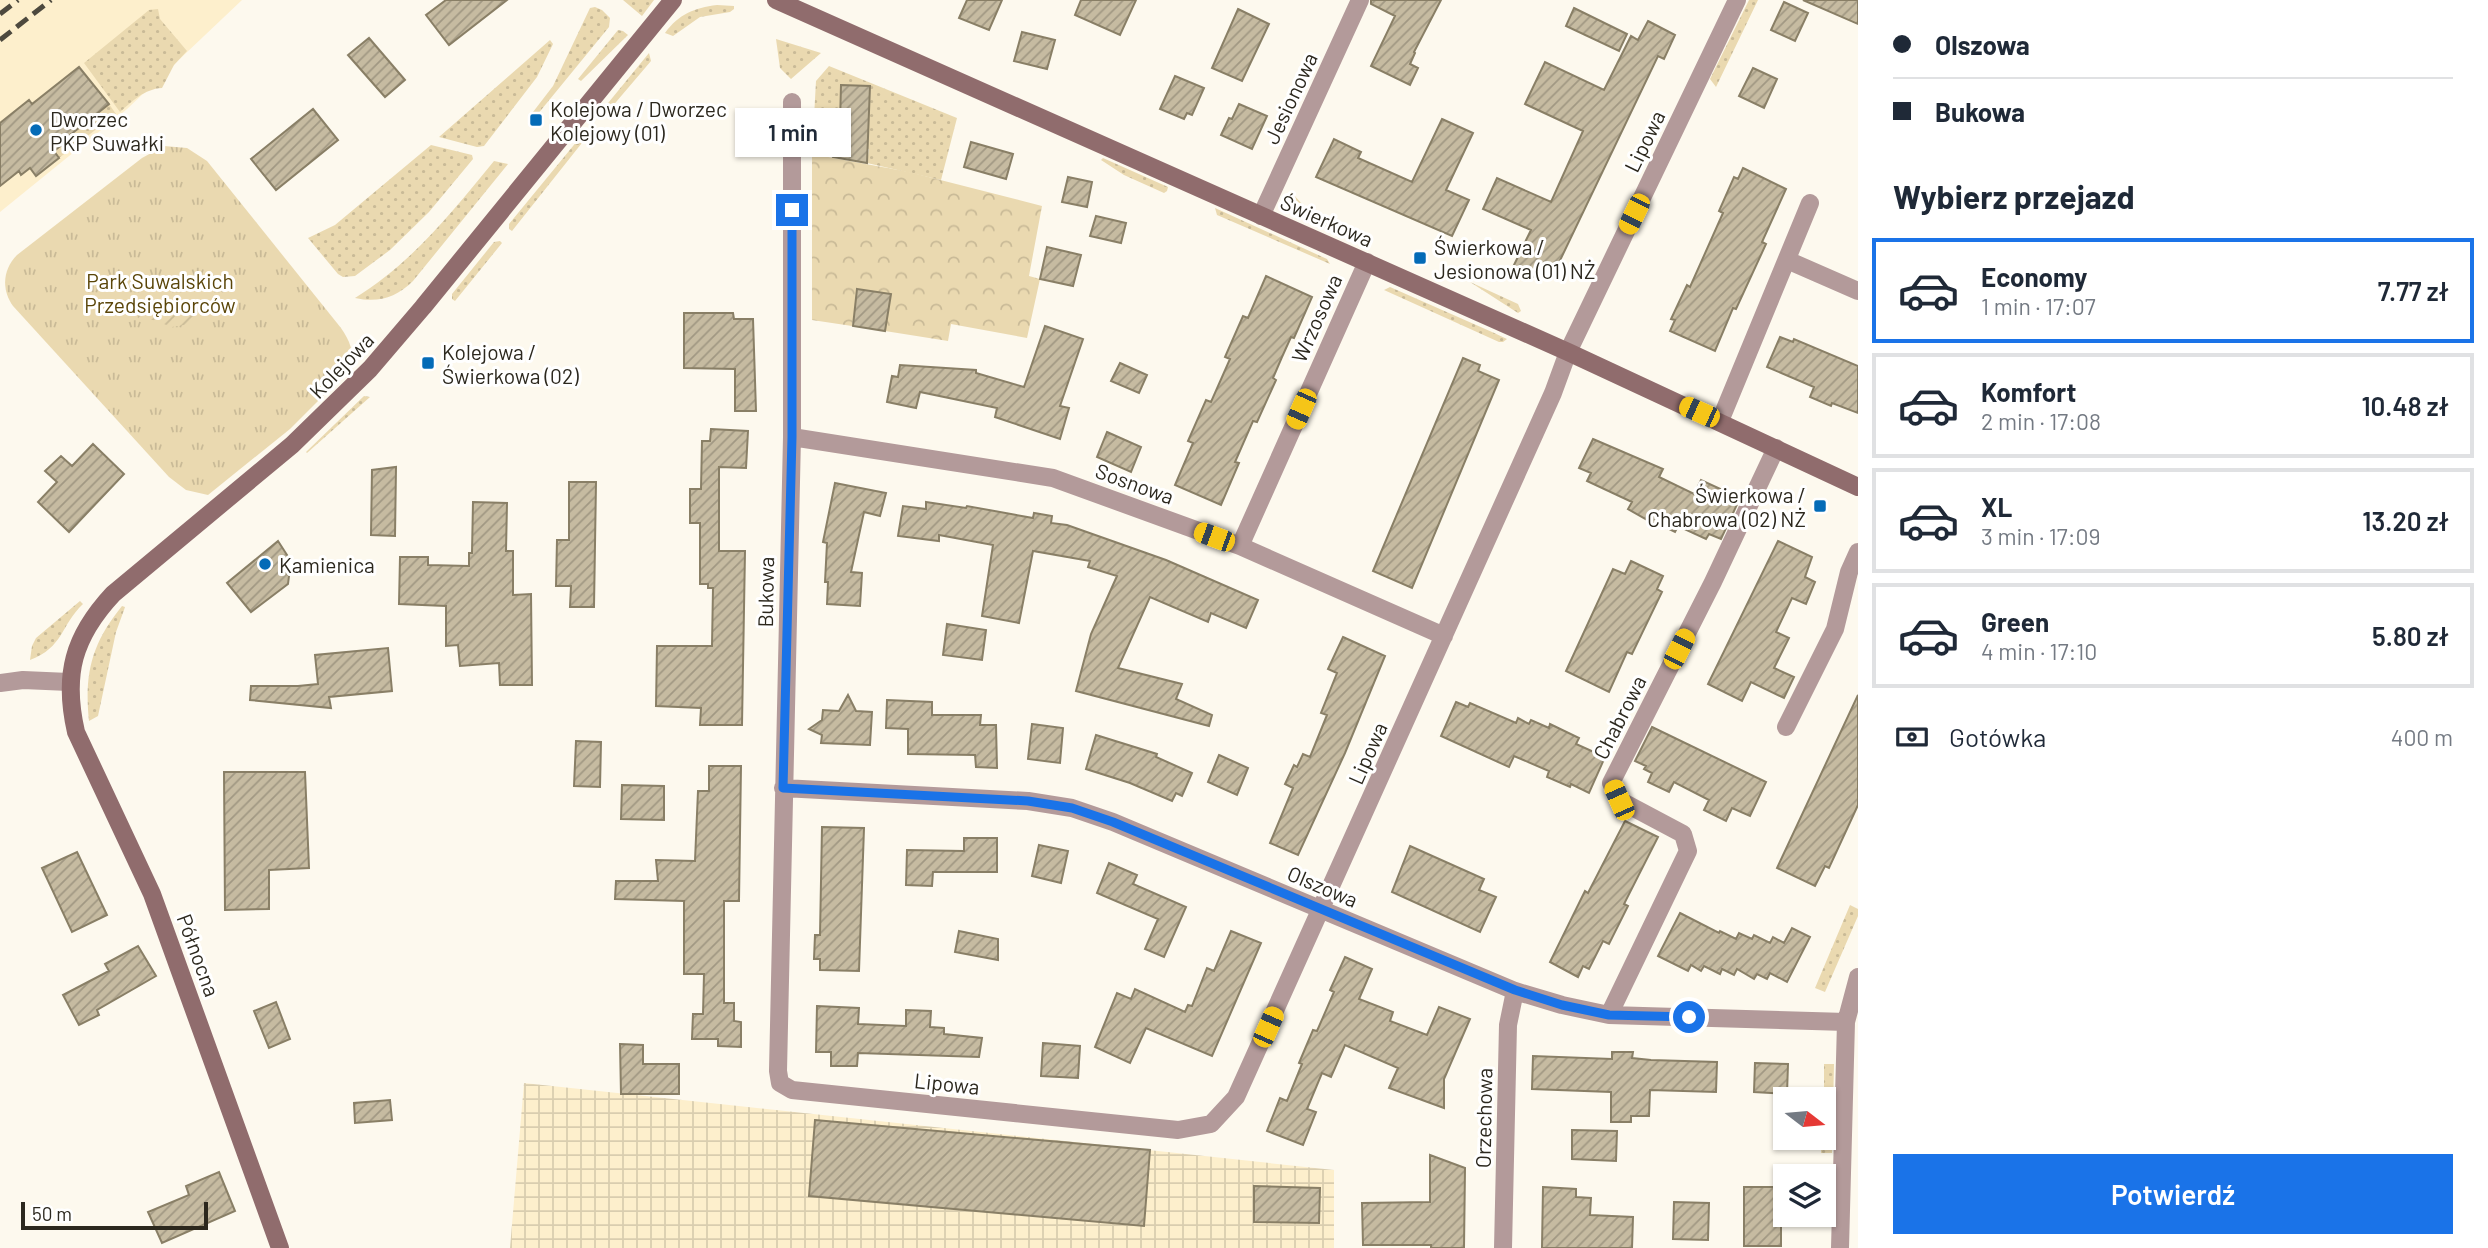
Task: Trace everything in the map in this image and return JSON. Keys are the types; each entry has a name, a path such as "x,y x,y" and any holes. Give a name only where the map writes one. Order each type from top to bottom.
{"street":[{"name":"Kolejowa","path":"69,682 82,633 95,613 113,594 292,445 370,369 424,307 673,0"},
{"name":"Świerkowa","path":"776,0 1568,352 1858,487"},
{"name":"Jesionowa","path":"1261,216 1360,0"},
{"name":"Lipowa","path":"780,1083 792,1090 1178,1130 1211,1124 1236,1097 1553,393 1568,352 1737,0"},
{"name":"Bukowa","path":"780,1083 778,1071 783,788 792,437 792,102"},
{"path":"1720,421 1810,203"},
{"path":"1787,260 1858,291"},
{"name":"Wrzosowa","path":"1240,546 1367,262"},
{"name":"Sosnowa","path":"792,437 1053,478 1240,546 1444,636"},
{"name":"Chabrowa","path":"1609,1015 1688,851 1683,834 1619,800 1611,783 1713,582 1776,448"},
{"path":"1786,727 1835,629 1849,572 1858,552"},
{"path":"0,683 23,680 69,682"},
{"name":"Północna","path":"69,682 70,708 76,732 152,894 280,1248"},
{"name":"Olszowa","path":"783,788 1028,801 1072,808 1113,822 1320,911 1515,990 1562,1005 1609,1015 1846,1022"},
{"path":"1840,1248 1846,1022 1858,977"},
{"name":"Orzechowa","path":"1503,1248 1508,1025 1515,990"}],"shaded area":[{"path":"0,0 242,0 127,109 0,212"},
{"path":"524,1083 1334,1170 1334,1248 510,1248"}],"green space":[{"path":"623,0 654,0 642,16"},
{"path":"1749,0 1758,0 1716,87 1710,79"},
{"path":"717,5 734,6 734,9 700,17 673,36 665,33 688,13"},
{"path":"595,7 610,18 609,27 537,115 533,112 553,86 590,8"},
{"path":"158,9 160,19 187,51 174,65 162,88 144,93 120,112 84,63 149,10"},
{"path":"618,30 628,35 581,81 578,79"},
{"path":"776,39 821,53 791,79 780,68"},
{"path":"550,40 553,44 537,77 484,146 477,147 439,137"},
{"path":"649,53 651,61 605,115 604,108"},
{"path":"829,66 957,118 941,180 867,163 869,149 837,142 833,157 812,154 816,81"},
{"path":"109,104 116,114 59,158 54,151 67,141 64,137"},
{"path":"587,129 593,129 512,231 509,229 509,224"},
{"path":"431,145 472,155 473,159 429,212 390,250 355,276 343,277 338,274 308,238 335,225"},
{"name":"Park Suwalskich Przedsiębiorców","path":"164,146 187,148 207,161 341,328 349,342 352,355 353,366 290,429 208,495 186,490 169,477 13,306 5,286 6,273 17,255 142,158"},
{"path":"812,154 909,172 1042,206 1029,276 1040,279 1027,338 951,324 948,341 885,331 891,294 858,289 852,326 812,320"},
{"path":"1103,158 1168,187 1167,191 1164,193 1124,175 1101,160"},
{"path":"494,161 508,164 413,281 400,292 386,298 355,298 395,269 413,252 447,217"},
{"path":"1291,192 1305,207 1339,224 1340,233 1315,224 1302,215 1296,208"},
{"path":"1215,208 1327,259 1330,264 1217,215"},
{"path":"494,242 502,243 455,301 452,299 452,294"},
{"path":"1470,282 1518,304 1521,311 1518,313"},
{"path":"1390,287 1507,339 1499,342 1384,290"},
{"path":"196,303 202,305 207,313 196,323 172,327 153,320 138,319 139,306 158,306 181,312"},
{"path":"364,396 370,397 306,452"},
{"path":"80,601 83,604 56,642 41,655 30,660 36,638"},
{"path":"122,606 125,607 116,632 98,716 89,721 88,688 92,659 103,633"},
{"path":"1850,905 1858,909 1858,916 1825,992 1815,988"},
{"path":"1824,1064 1834,1064 1833,1087 1824,1087"},
{"path":"1821,1150 1832,1150 1832,1153 1821,1153"}],"building":[{"path":"446,0 507,0 449,45 426,15"},
{"path":"967,0 1002,0 989,30 959,18"},
{"path":"1081,0 1136,0 1120,35 1075,15"},
{"path":"1371,0 1441,0 1414,52 1410,64 1418,68 1410,85 1371,66 1395,16 1371,4"},
{"path":"1803,0 1858,0 1858,24"},
{"path":"1784,2 1808,13 1795,41 1771,30"},
{"path":"1574,8 1627,34 1619,51 1566,26"},
{"path":"1238,9 1269,24 1242,81 1212,68"},
{"path":"1648,21 1675,35 1664,59 1658,56 1553,275 1540,269 1536,278 1513,267 1531,230 1483,209 1497,178 1551,202 1583,131 1525,104 1545,62 1604,90 1631,36 1638,40"},
{"path":"1022,32 1055,40 1047,69 1014,61"},
{"path":"369,38 405,80 385,97 348,55"},
{"name":"Dworzec PKP Suwałki","path":"79,67 109,104 65,139 67,141 54,151 59,158 36,176 30,168 21,175 19,171 0,186 0,123 29,100 32,104"},
{"path":"1753,68 1777,79 1764,108 1739,96"},
{"path":"1175,76 1204,88 1192,115 1187,113 1184,119 1160,109"},
{"path":"841,85 870,86 867,163 833,157 840,123"},
{"path":"1239,104 1267,116 1252,149 1221,135"},
{"path":"313,109 338,140 276,190 251,159"},
{"path":"1442,119 1473,133 1446,190 1469,200 1452,236 1316,177 1334,139 1361,152 1358,158 1412,182"},
{"path":"971,142 1013,154 1006,179 964,167"},
{"path":"1743,168 1786,189 1762,242 1766,244 1736,309 1733,308 1715,351 1670,331 1675,320 1671,319 1687,285 1690,287 1723,213 1719,211 1734,177 1738,179"},
{"path":"1068,177 1092,182 1087,207 1062,202"},
{"path":"1096,216 1126,223 1121,243 1090,236"},
{"path":"1047,247 1081,255 1073,286 1040,279"},
{"path":"1266,276 1312,297 1294,338 1291,337 1282,357 1273,378 1276,380 1257,422 1253,421 1235,462 1239,463 1221,505 1175,485 1193,443 1188,441 1206,400 1211,402 1230,359 1225,357 1243,316 1248,318"},
{"path":"857,289 891,294 885,331 853,326"},
{"path":"684,313 733,313 734,319 753,319 756,411 735,411 735,369 684,368"},
{"path":"1045,326 1083,339 1060,406 1069,408 1060,439 995,417 997,408 920,392 916,408 887,402 892,376 898,377 900,365 976,370 976,373 1024,387"},
{"path":"1780,337 1793,342 1794,339 1858,366 1858,413 1810,397 1814,387 1767,367"},
{"path":"1463,358 1480,365 1478,371 1499,380 1412,588 1373,571"},
{"path":"1120,363 1147,375 1139,393 1111,381"},
{"path":"711,429 748,431 746,468 719,467 719,551 745,551 742,725 700,725 701,708 656,706 657,646 712,646 713,588 708,588 708,584 700,584 700,523 690,523 690,489 701,489 702,441 710,441"},
{"path":"1107,432 1141,447 1131,472 1097,457"},
{"path":"1593,439 1663,469 1659,477 1694,494 1701,480 1740,498 1721,539 1709,534 1706,539 1678,526 1675,532 1659,524 1658,526 1628,509 1632,502 1587,481 1591,473 1579,468"},
{"path":"93,444 124,474 69,532 38,502 57,482 45,471 61,456 72,466"},
{"path":"396,467 395,536 371,535 372,470"},
{"path":"569,482 596,482 594,607 570,607 571,586 556,586 557,540 569,540"},
{"path":"835,483 886,493 880,516 864,512 851,572 862,573 860,606 827,604 827,543 823,542"},
{"path":"473,502 507,503 506,551 513,551 513,595 531,594 532,685 500,685 499,663 460,666 458,645 446,646 446,606 399,604 400,557 428,557 428,565 469,566 469,553 472,553"},
{"path":"926,502 967,506 1033,518 1034,513 1052,516 1051,523 1067,525 1166,560 1258,600 1246,628 1211,613 1208,622 1150,597 1118,668 1182,684 1176,699 1212,715 1209,726 1076,691 1091,634 1117,576 1088,567 1090,561 1033,551 1019,623 982,616 993,545 939,535 939,541 898,536 903,506 926,509"},
{"path":"278,541 289,558 281,566 289,576 288,584 251,612 227,583"},
{"path":"1778,541 1812,557 1805,577 1815,582 1806,604 1792,598 1776,632 1789,638 1774,668 1794,677 1784,698 1751,682 1742,701 1708,684"},
{"path":"1631,561 1663,576 1657,589 1662,592 1632,654 1627,652 1609,692 1566,671 1613,569 1625,574"},
{"path":"947,624 986,630 982,660 943,655"},
{"path":"1343,637 1385,656 1345,753 1298,855 1270,843 1293,788 1285,784 1303,754 1310,757 1327,715 1321,713 1337,673 1328,669"},
{"path":"388,648 392,691 329,697 331,708 250,700 251,686 318,684 315,655"},
{"path":"848,695 856,711 872,712 870,745 821,743 822,735 809,729 822,720 823,710 839,711"},
{"path":"1858,695 1858,805 1829,868 1825,866 1815,886 1777,868"},
{"path":"887,700 932,702 932,715 981,715 980,725 996,725 997,768 976,767 975,755 908,754 908,729 886,728"},
{"path":"1456,702 1468,707 1470,703 1516,723 1518,718 1529,724 1531,720 1549,728 1550,724 1579,738 1576,744 1605,757 1589,793 1547,777 1549,771 1514,756 1509,767 1441,736"},
{"path":"1032,724 1063,728 1060,763 1028,759"},
{"path":"1652,727 1766,782 1750,816 1732,808 1726,821 1704,810 1709,800 1674,782 1669,792 1648,782 1652,773 1644,769 1646,766 1635,761"},
{"path":"1096,735 1157,754 1156,757 1192,773 1182,796 1176,793 1172,801 1130,783 1086,769"},
{"path":"576,741 601,742 600,787 574,786"},
{"path":"1219,755 1248,768 1237,795 1208,782"},
{"path":"709,766 741,766 739,901 724,901 724,1003 734,1003 734,1021 741,1022 741,1047 718,1046 718,1039 692,1039 693,1014 703,1014 704,974 684,974 684,901 615,899 616,881 658,881 656,860 695,861 698,791 709,791"},
{"path":"224,772 305,772 309,868 269,870 269,909 225,910"},
{"path":"622,785 664,786 664,820 621,819"},
{"path":"1625,821 1658,837 1624,904 1628,906 1609,944 1603,941 1589,969 1583,966 1578,977 1550,962 1585,891 1588,893"},
{"path":"822,827 864,828 859,971 820,970 820,959 814,959 815,935 820,935"},
{"path":"964,838 997,838 997,872 933,872 932,886 906,885 907,850 964,851"},
{"path":"1039,845 1068,851 1061,883 1032,876"},
{"path":"1410,846 1484,879 1479,890 1496,897 1480,932 1392,892"},
{"path":"77,852 107,915 72,932 42,868"},
{"path":"1109,863 1137,875 1133,884 1186,907 1164,957 1145,949 1158,919 1097,893"},
{"path":"1680,913 1736,939 1739,933 1752,939 1754,935 1770,943 1773,937 1784,943 1792,928 1810,937 1787,982 1770,973 1767,979 1757,974 1754,979 1737,969 1734,975 1722,969 1720,974 1704,966 1701,971 1691,965 1688,971 1658,956"},
{"path":"959,931 998,939 998,960 955,952"},
{"path":"1231,931 1261,943 1212,1056 1146,1028 1130,1063 1095,1047 1117,993 1131,999 1135,989 1185,1012 1188,1005 1192,1006 1207,968 1214,971"},
{"path":"138,946 156,976 97,1010 99,1015 79,1025 63,995 109,971 105,964"},
{"path":"1345,957 1372,969 1359,999 1393,1012 1390,1021 1427,1035 1439,1007 1470,1019 1444,1079 1444,1108 1389,1088 1398,1068 1345,1045 1331,1077 1322,1073 1307,1109 1316,1112 1303,1145 1267,1131 1280,1098 1287,1101 1302,1064 1299,1063 1334,992 1330,990"},
{"path":"276,1002 290,1039 269,1048 254,1011"},
{"path":"817,1006 859,1008 858,1024 906,1026 906,1010 931,1011 930,1027 944,1028 944,1034 982,1038 979,1057 858,1053 857,1066 831,1066 831,1052 816,1052"},
{"path":"1043,1043 1080,1046 1078,1078 1041,1076"},
{"path":"620,1044 643,1045 643,1064 679,1064 679,1094 621,1094"},
{"path":"1612,1052 1633,1052 1632,1058 1651,1060 1717,1062 1716,1092 1650,1090 1649,1116 1631,1116 1631,1122 1611,1122 1611,1092 1532,1089 1533,1056 1612,1059"},
{"path":"1755,1063 1788,1064 1787,1087 1773,1087 1773,1093 1754,1092"},
{"path":"390,1100 392,1120 355,1123 354,1103"},
{"path":"815,1120 1150,1150 1144,1226 809,1196"},
{"path":"1572,1130 1617,1131 1616,1161 1572,1159"},
{"path":"1430,1155 1465,1168 1464,1248 1363,1245 1362,1203 1430,1202"},
{"path":"219,1172 235,1211 162,1243 148,1212 189,1195 186,1186"},
{"path":"1254,1186 1320,1188 1319,1223 1254,1222"},
{"path":"1543,1187 1576,1189 1576,1197 1591,1198 1590,1215 1633,1217 1632,1248 1542,1248"},
{"path":"1744,1187 1773,1187 1773,1227 1781,1227 1781,1246 1744,1246"},
{"path":"1674,1202 1709,1203 1708,1240 1673,1239"}],"railway":[{"path":"0,14 18,0"},
{"path":"0,40 51,0"}],"place":[{"name":"Kolejowa / Dworzec Kolejowy (01)","path":"536,120"},
{"name":"Dworzec PKP Suwałki","path":"36,130"},
{"name":"Świerkowa / Jesionowa (01) NŻ","path":"1420,258"},
{"name":"Kolejowa / Świerkowa (02)","path":"428,363"},
{"name":"Świerkowa / Chabrowa (02) NŻ","path":"1820,506"},
{"name":"Kamienica","path":"265,564"}],"route":[{"path":"792,210 792,437 783,788 1028,801 1072,808 1113,822 1320,911 1515,990 1562,1005 1609,1015 1689,1017"}]}
